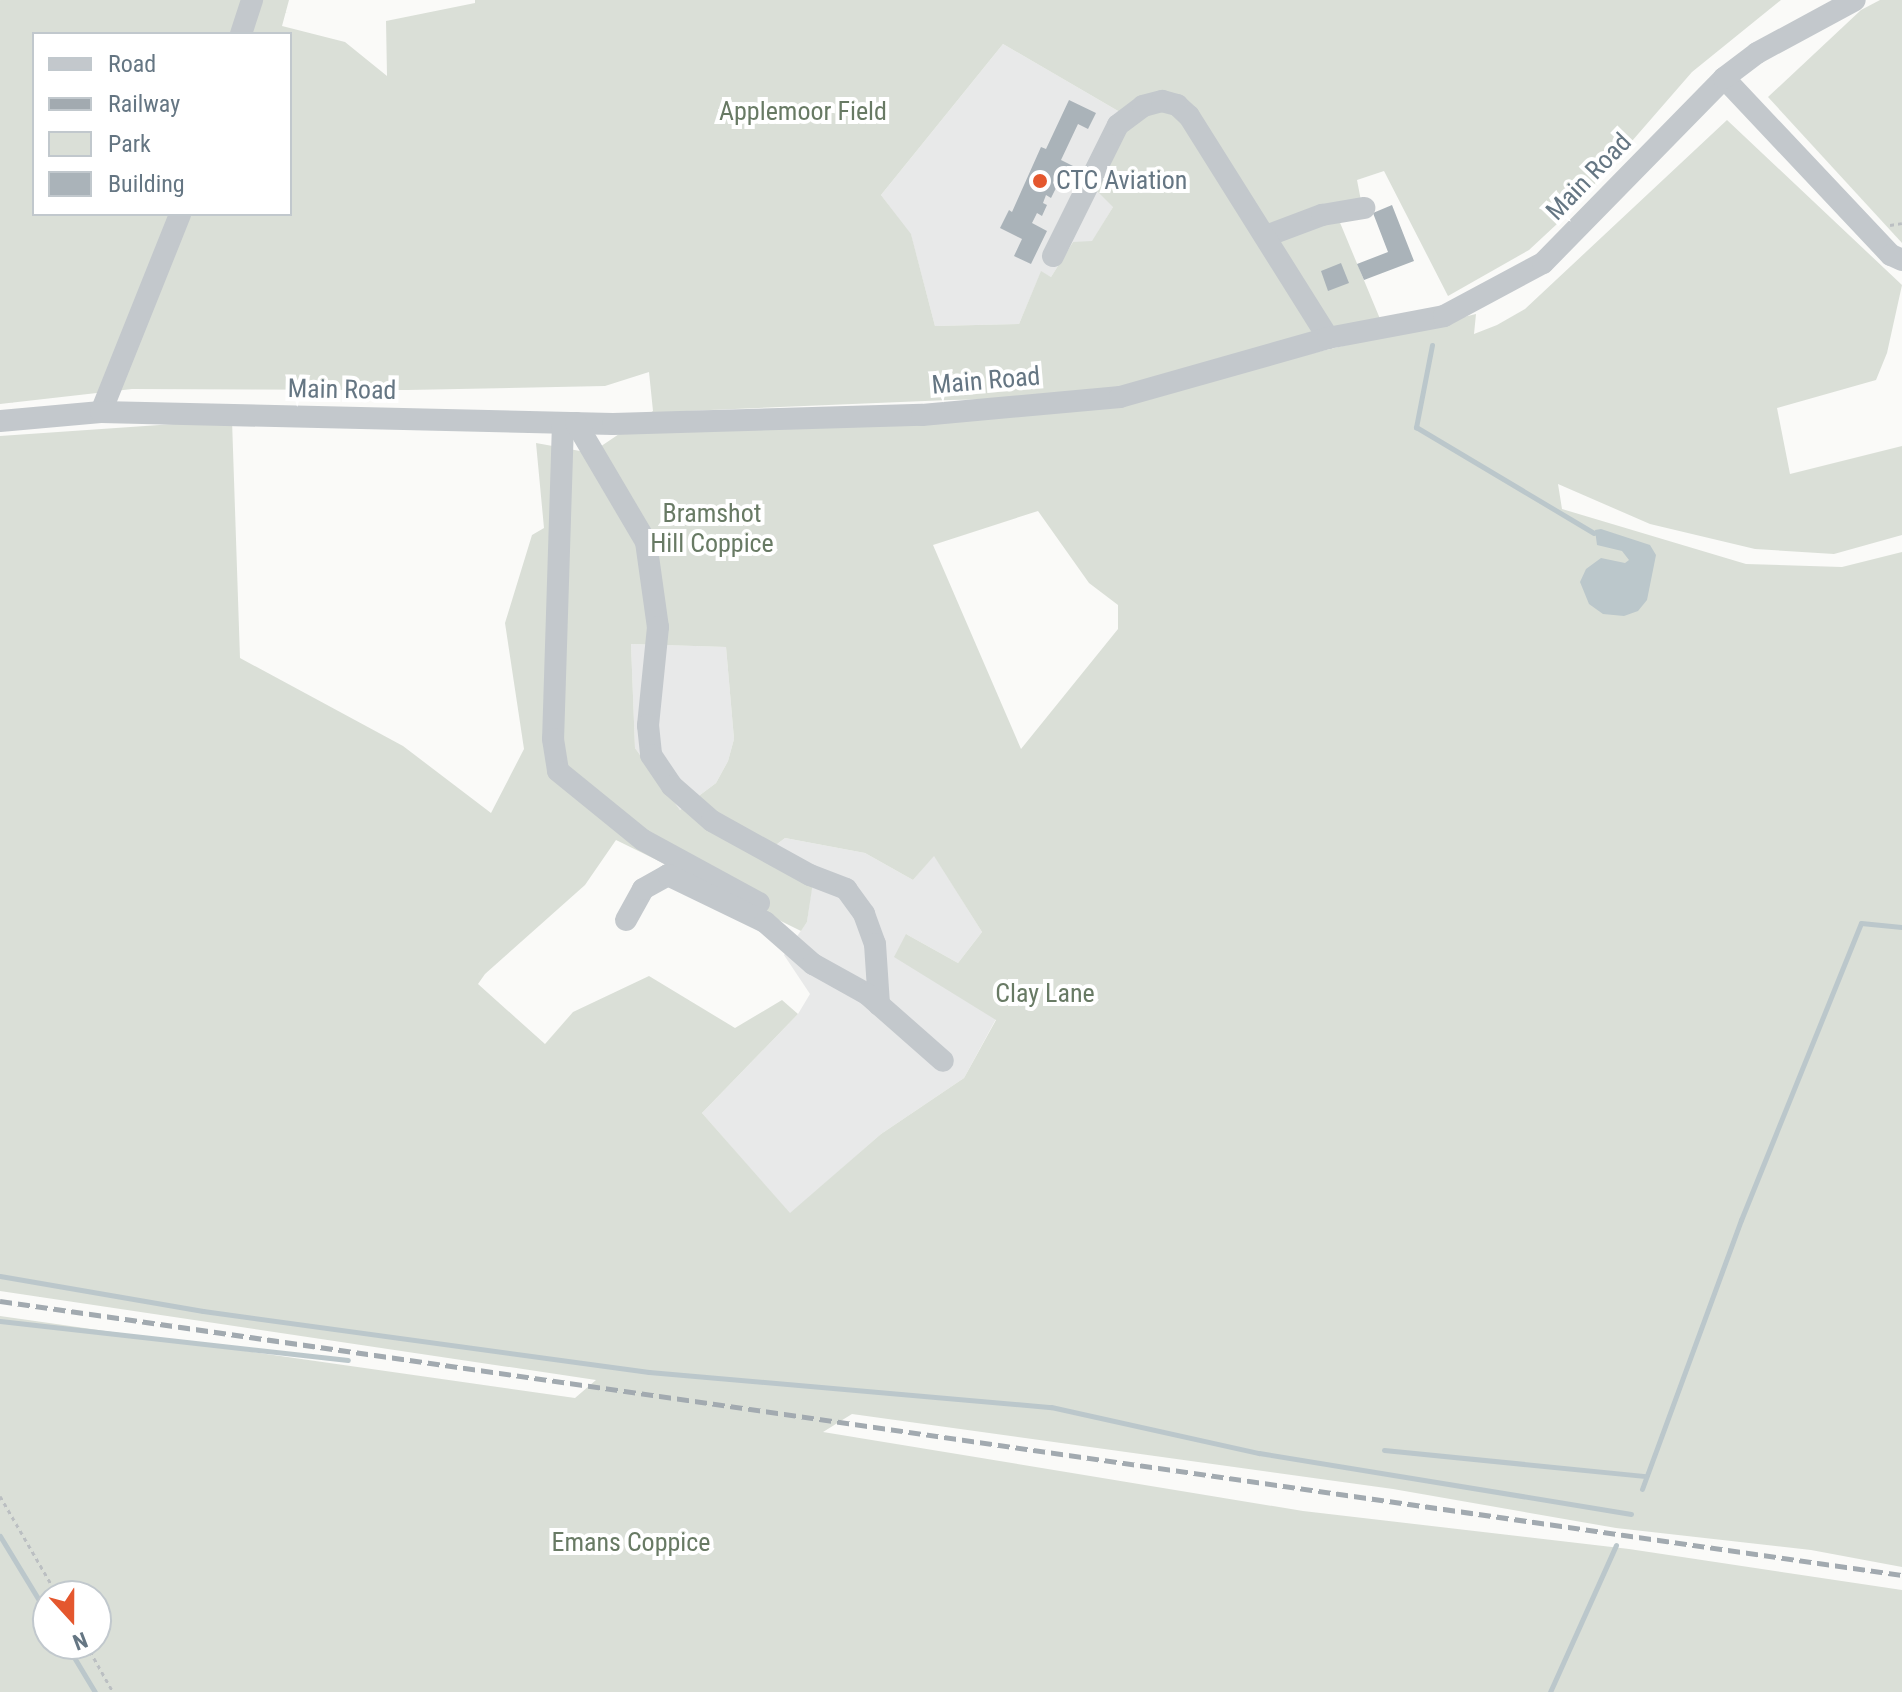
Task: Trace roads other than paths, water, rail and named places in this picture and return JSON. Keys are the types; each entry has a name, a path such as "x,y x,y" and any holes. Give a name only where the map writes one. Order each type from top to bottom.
{"street":[{"path":"242,32 252,0"},
{"name":"Main Road","path":"0,421 101,412 569,423 922,415 1120,397 1328,338 1444,316 1543,263 1724,78 1757,53 1855,0"},
{"path":"1724,78 1891,255 1902,260"},
{"path":"1053,256 1118,125 1143,106 1162,101 1177,105 1189,116 1328,338"},
{"path":"1266,236 1322,215 1364,208"},
{"path":"101,412 179,216"},
{"path":"569,423 553,739 558,771 643,840 759,903"},
{"path":"569,423 646,542 658,627 648,725 651,755 672,786 712,821 810,875 846,889 864,914 875,944 879,1005"},
{"path":"626,920 643,889 668,875 765,922 813,964 867,994 943,1061"}],"waterway":[{"path":"1432,345 1416,427 1594,533"},
{"path":"1642,1489 1741,1220 1861,923 1902,927"},
{"path":"0,1276 203,1311 649,1372 1051,1407 1259,1453 1631,1514"},
{"path":"0,1321 348,1360"},
{"path":"1384,1450 1646,1476"},
{"path":"0,1536 32,1589"},
{"path":"1550,1692 1616,1545"},
{"path":"76,1660 95,1692"}],"railway":[{"path":"0,1301 1902,1575"}],"place":[{"name":"CTC Aviation","path":"1040,181"}],"park label":[{"name":"Applemoor Field","path":"803,112"},
{"name":"Bramshot Hill Coppice","path":"712,529"},
{"name":"Clay Lane","path":"1045,994"},
{"name":"Emans Coppice","path":"631,1543"}]}
